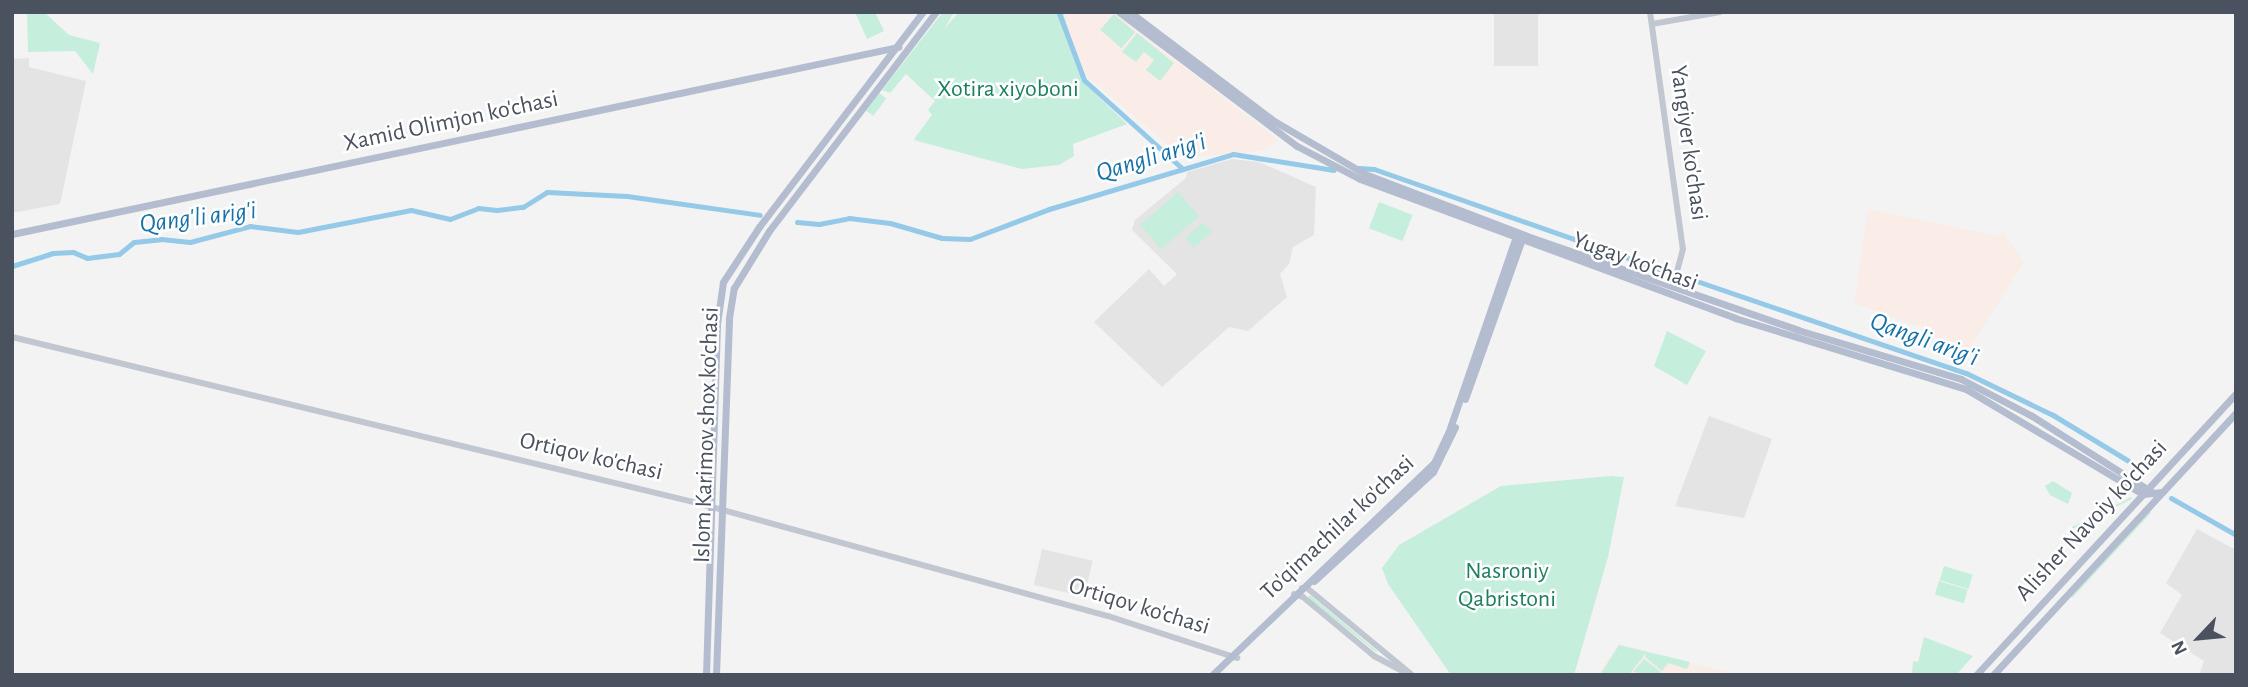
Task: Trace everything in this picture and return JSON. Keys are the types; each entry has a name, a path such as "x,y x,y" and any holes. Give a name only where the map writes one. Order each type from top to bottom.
{"main road":[{"name":"Islom Karimov shox ko'chasi","path":"706,675 717,324 721,289 742,252 923,12"},
{"name":"Islom Karimov shox ko'chasi","path":"716,675 729,318 734,288 754,252 936,12"},
{"name":"Yugay ko'chasi","path":"1119,12 1297,146 1360,179 1792,338 1966,389 2148,494"},
{"name":"Yugay ko'chasi","path":"1130,12 1304,141 1365,174 1519,236 1798,330 1961,379 2008,402 2148,494"},
{"name":"Xamid Olimjon ko'chasi","path":"12,234 898,47"},
{"path":"805,167 805,175 813,174"},
{"name":"To'qimachilar ko'chasi","path":"1212,675 1438,466 1453,433 1519,236"},
{"name":"Alisher Navoiy ko'chasi","path":"1976,675 2148,494 2236,393"},
{"name":"Alisher Navoiy ko'chasi","path":"1993,675 2147,508 2148,494 2236,413"},
{"name":"To'qimachilar ko'chasi","path":"1219,675 1234,657"}],"street":[{"name":"Yangiyer ko'chasi","path":"1650,12 1683,249 1675,279"},
{"path":"1652,24 1720,12"},
{"path":"1665,284 1675,279"},
{"name":"Yugay ko'chasi","path":"1675,279 1679,289"},
{"name":"Ortiqov ko'chasi","path":"12,337 712,507 1108,616 1234,657"},
{"path":"1300,592 1374,656 1411,675"},
{"path":"1300,592 1411,675"}],"shaded area":[{"path":"1073,12 1113,12 1278,140 1262,151 1184,158 1083,73 1064,16"},
{"path":"1494,12 1538,12 1538,66 1494,66"},
{"path":"29,58 29,67 86,81 60,204 12,213 12,59"},
{"path":"1232,159 1259,162 1316,187 1314,235 1293,247 1289,264 1280,274 1287,297 1248,331 1229,327 1162,387 1094,322 1149,269 1164,286 1177,274 1132,230 1135,220 1186,178 1187,172"},
{"path":"1868,209 1998,236 2003,232 2024,262 1969,350 1929,334 1930,330 1854,303"},
{"path":"1709,416 1772,439 1744,518 1675,506"},
{"path":"2197,529 2236,550 2236,675 2199,675 2204,661 2160,633 2182,595 2166,583"},
{"path":"1042,549 1093,561 1084,597 1034,585"},
{"path":"1618,644 1739,675 1598,675"}],"green space":[{"path":"27,12 44,12 69,35 100,43 93,74 75,51 28,52"},
{"path":"855,12 875,12 884,31 867,39"},
{"name":"Xotira xiyoboni","path":"943,12 954,12 944,29 959,12 1063,12 1084,83 1127,124 1073,144 1074,156 1059,165 1022,169 917,141 914,139 932,115 928,110 935,101 906,74 890,93 882,90"},
{"path":"1114,14 1135,32 1121,48 1100,30"},
{"path":"1137,33 1174,63 1160,81 1146,70 1154,60 1144,52 1136,62 1122,52"},
{"path":"879,93 886,98 873,116 866,111"},
{"path":"1178,192 1199,216 1161,249 1140,225"},
{"path":"1379,202 1413,215 1403,241 1369,228"},
{"path":"1203,222 1212,232 1194,248 1185,238"},
{"path":"1667,331 1706,351 1687,385 1654,366"},
{"name":"Nasroniy Qabristoni","path":"1624,477 1608,557 1574,675 1451,675 1388,584 1382,568 1399,545 1501,486"},
{"path":"2053,481 2072,493 2068,504 2050,495 2045,486"},
{"path":"2131,497 2132,499 2071,530"},
{"path":"2149,511 2151,513 2072,598 2071,596"},
{"path":"1944,566 1973,575 1968,589 1940,580"},
{"path":"1939,581 1968,590 1964,603 1935,594"},
{"path":"1310,595 1377,651 1377,653 1308,598"},
{"path":"1924,637 1973,656 1956,675 1912,675 1913,661 1918,662"},
{"path":"1619,645 1690,662 1687,669 1668,663 1662,671 1645,657 1646,653 1629,675 1600,675"},
{"path":"1644,659 1661,672 1659,675 1633,672"}],"waterway":[{"path":"1059,13 1084,80 1183,169"},
{"name":"Qangli arig'i","path":"797,222 819,224 849,218 890,223 942,238 970,239 1049,209 1233,154 1334,170"},
{"name":"Qangli arig'i","path":"1359,168 1374,169 1671,273"},
{"name":"Qang'li arig'i","path":"12,266 53,253 73,252 87,258 119,254 134,242 161,239 190,242 250,226 298,232 411,210 450,219 478,208 497,210 523,207 547,192 627,196 760,215"},
{"name":"Qangli arig'i","path":"1682,276 1966,373 2053,415 2140,468"},
{"name":"Qangli arig'i","path":"2171,498 2236,535"}]}
